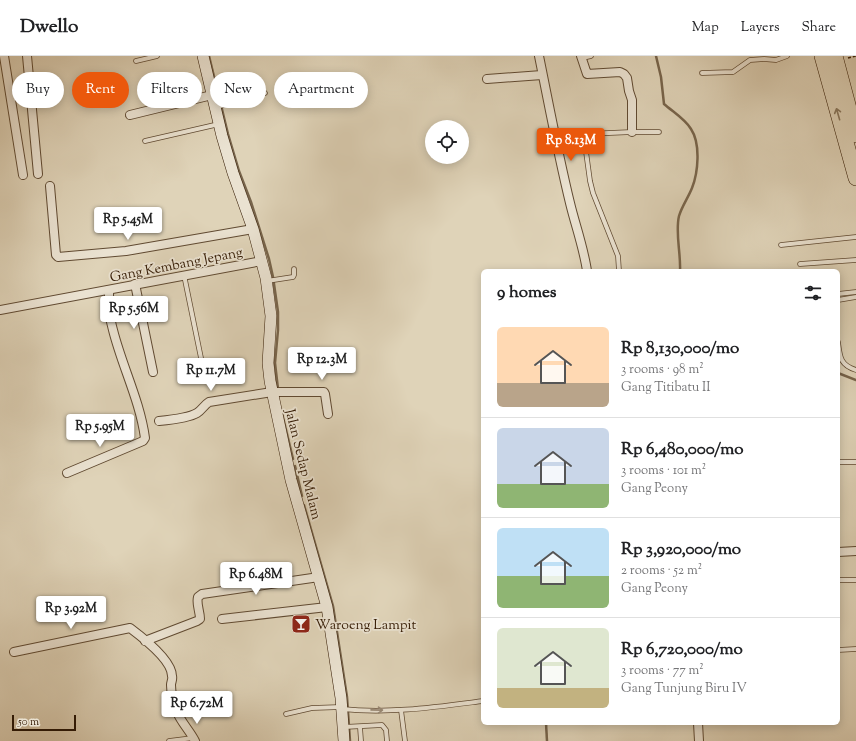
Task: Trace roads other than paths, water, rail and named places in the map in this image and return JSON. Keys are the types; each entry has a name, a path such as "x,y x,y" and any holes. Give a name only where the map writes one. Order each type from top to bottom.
{"highway":[{"path":"822,56 856,178"},
{"path":"835,56 856,135"}],"street":[{"path":"4,56 23,175"},
{"path":"27,56 38,174"},
{"name":"Jalan Sedap Malam","path":"203,56 210,86"},
{"path":"539,56 570,203 587,269"},
{"path":"581,57 587,74 620,72 628,78 629,91 632,100 632,132"},
{"path":"487,79 542,75"},
{"path":"130,114 210,95"},
{"name":"Jalan Sedap Malam","path":"218,108 219,124 233,173 253,229 262,261 272,280 268,363 277,392 291,480 327,607 346,709 348,727 344,741"},
{"path":"50,186 56,255 58,258 126,251 253,229"},
{"name":"Gang Kembang Jepang","path":"0,310 262,261"},
{"path":"134,284 154,372"},
{"path":"67,474 143,441 145,438 135,399 113,331 110,314 109,290"},
{"path":"158,421 198,413 204,405 209,402 277,392 324,392 328,414"},
{"path":"840,552 856,552"},
{"path":"145,641 198,621 200,619 200,615 197,601 198,597 202,594 319,577"},
{"path":"222,619 327,607"},
{"path":"14,652 129,628 163,657 170,667 172,675 171,686 177,713 194,739"},
{"path":"698,725 699,741"}],"lane":[{"path":"136,61 157,56"},
{"path":"581,57 591,56"},
{"path":"702,73 733,72 750,60 776,60 787,56"},
{"path":"145,141 219,124"},
{"path":"619,269 618,256 590,181 584,138 586,134 659,132"},
{"path":"782,245 856,238"},
{"path":"800,264 856,260"},
{"path":"272,280 293,278 294,269"},
{"path":"184,275 201,358"},
{"path":"840,294 856,292"},
{"path":"840,300 856,297"},
{"path":"840,358 848,368 856,370"},
{"path":"840,462 856,462"},
{"path":"840,580 856,580"},
{"path":"840,650 856,649"},
{"path":"286,714 312,708 401,710 481,701"},
{"path":"401,710 405,741"},
{"path":"348,727 382,725 386,730 387,741"},
{"path":"360,727 361,741"},
{"path":"169,741 194,739"}],"waterway":[{"path":"209,56 228,134 269,259 273,277 278,312 275,363 278,389"},
{"path":"656,56 661,77 664,104 682,119 691,129 696,142 698,158 694,182 679,216 678,236 680,269"},
{"path":"840,374 856,380"},
{"path":"281,409 293,459"},
{"path":"295,466 302,496"},
{"path":"304,505 333,606 347,697 350,741"},
{"path":"546,725 547,741"}],"place":[{"name":"Waroeng Lampit","path":"301,624"}]}
